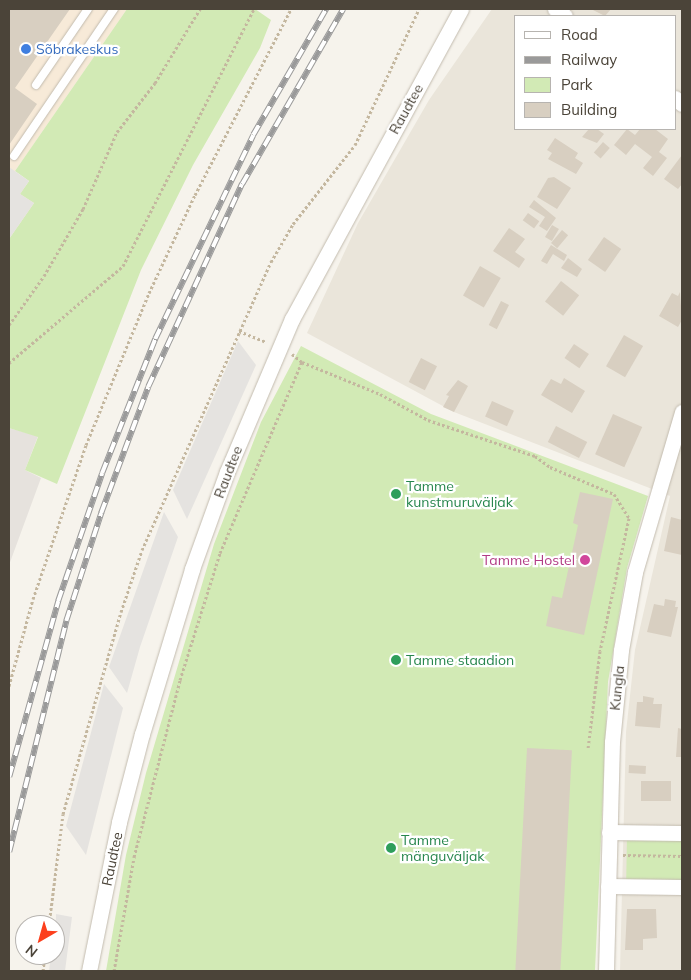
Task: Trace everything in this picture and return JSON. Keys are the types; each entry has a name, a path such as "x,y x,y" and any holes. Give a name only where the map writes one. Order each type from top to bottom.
{"street":[{"name":"Raudtee","path":"89,971 119,822 142,734 192,569 227,472 292,319 461,9"},
{"name":"Kungla","path":"606,971 612,742 621,650 635,572 682,412"},
{"path":"609,832 682,833"},
{"path":"608,886 682,887"}],"lane":[{"path":"36,85 88,9"},
{"path":"14,156 114,9"}],"path":[{"path":"9,325 44,276 83,209 117,132 155,83 200,9"},
{"path":"9,363 123,266 254,9"},
{"path":"9,686 33,599 93,427 195,195 291,9"},
{"path":"50,915 63,814 121,612 149,532 271,262 293,224 355,145 419,9"},
{"path":"294,355 302,362 380,394 428,420 535,456 550,467 614,494 629,518 600,651 588,749"},
{"path":"114,971 134,857 180,680 220,553 302,362"},
{"path":"609,855 682,856"}],"shaded area":[{"path":"9,9 127,9 15,171 34,203 9,239"},
{"path":"492,9 682,9 682,971 620,971 626,732 635,650 670,496 454,412 307,333 358,223 429,100"},
{"path":"9,167 29,181 20,194 34,203 9,239"},
{"path":"238,341 256,365 187,519 173,490"},
{"path":"9,428 38,436 25,470 41,478 9,565"},
{"path":"164,512 178,537 140,647 127,693 109,667"},
{"path":"104,684 123,708 86,855 66,826"},
{"path":"65,916 72,917 65,971 49,971 50,965 65,965"}],"green space":[{"path":"127,9 255,9 271,20 260,48 193,165 141,270 57,484 25,470 38,437 9,428 9,239 34,203 20,194 29,181 15,171"},
{"name":"Tamme staadion","path":"301,346 431,414 648,496 627,568 608,682 595,971 106,971 126,855 146,773 214,544 261,422"},
{"path":"627,835 682,836 681,884 626,883"}],"building":[{"name":"Sõbrakeskus","path":"9,9 70,9 15,88 37,104 9,145"},
{"path":"591,9 611,9 606,15"},
{"path":"588,130 598,130 604,134 597,143 582,137"},
{"path":"626,130 635,135 639,130 656,130 668,139 659,152 667,158 653,176 643,168 652,157 635,144 626,155 614,145"},
{"path":"555,138 578,153 575,158 583,163 576,174 548,159 552,153 547,150"},
{"path":"603,142 610,148 601,158 594,153"},
{"path":"682,155 682,184 678,189 664,179"},
{"path":"554,177 571,188 557,209 537,197 548,178"},
{"path":"534,200 556,218 547,231 539,226 545,217 529,207"},
{"path":"528,213 539,221 534,229 523,220"},
{"path":"552,225 559,229 552,241 545,237"},
{"path":"509,228 525,239 515,252 525,259 519,268 493,251"},
{"path":"562,230 568,235 557,248 551,243"},
{"path":"604,237 621,249 605,272 588,260"},
{"path":"551,245 567,255 564,261 553,254 547,264 541,261"},
{"path":"568,258 582,269 577,277 561,268"},
{"path":"480,266 501,278 484,307 463,295"},
{"path":"561,281 579,295 563,316 545,301"},
{"path":"680,292 682,320 678,327 659,316 672,293 678,296"},
{"path":"501,301 509,305 497,329 489,325"},
{"path":"624,335 643,346 625,377 606,366"},
{"path":"574,344 589,354 579,368 564,358"},
{"path":"421,358 437,366 425,390 409,382"},
{"path":"564,378 585,391 572,413 541,395 551,379 561,384"},
{"path":"458,380 468,386 454,412 443,407 449,396 446,395"},
{"path":"492,401 514,411 507,426 485,417"},
{"path":"613,414 642,427 624,467 595,454"},
{"path":"556,426 587,442 579,458 548,442"},
{"name":"Tamme Hostel","path":"580,492 613,499 584,635 546,626 552,596 562,598 578,525 573,523"},
{"path":"671,517 682,520 682,555 664,551"},
{"path":"665,599 676,601 675,607 678,607 671,637 647,632 654,604 664,606"},
{"path":"643,696 654,698 653,704 662,704 660,728 635,726 637,702 643,702"},
{"path":"678,728 682,729 682,757 676,757"},
{"path":"527,748 572,750 560,971 515,971"},
{"path":"629,765 646,766 646,774 629,773"},
{"path":"641,781 671,781 671,801 641,801"},
{"path":"627,909 656,909 657,938 643,939 643,950 625,950"}],"railway":[{"path":"9,777 58,601 102,473 155,339 253,135 326,9"},
{"path":"9,852 66,621 101,513 148,387 242,184 343,9"}],"place":[{"name":"Sõbrakeskus","path":"26,49"},
{"name":"Tamme kunstmuruväljak","path":"396,494"},
{"name":"Tamme Hostel","path":"585,560"},
{"name":"Tamme staadion","path":"396,660"},
{"name":"Tamme mänguväljak","path":"391,848"}]}
